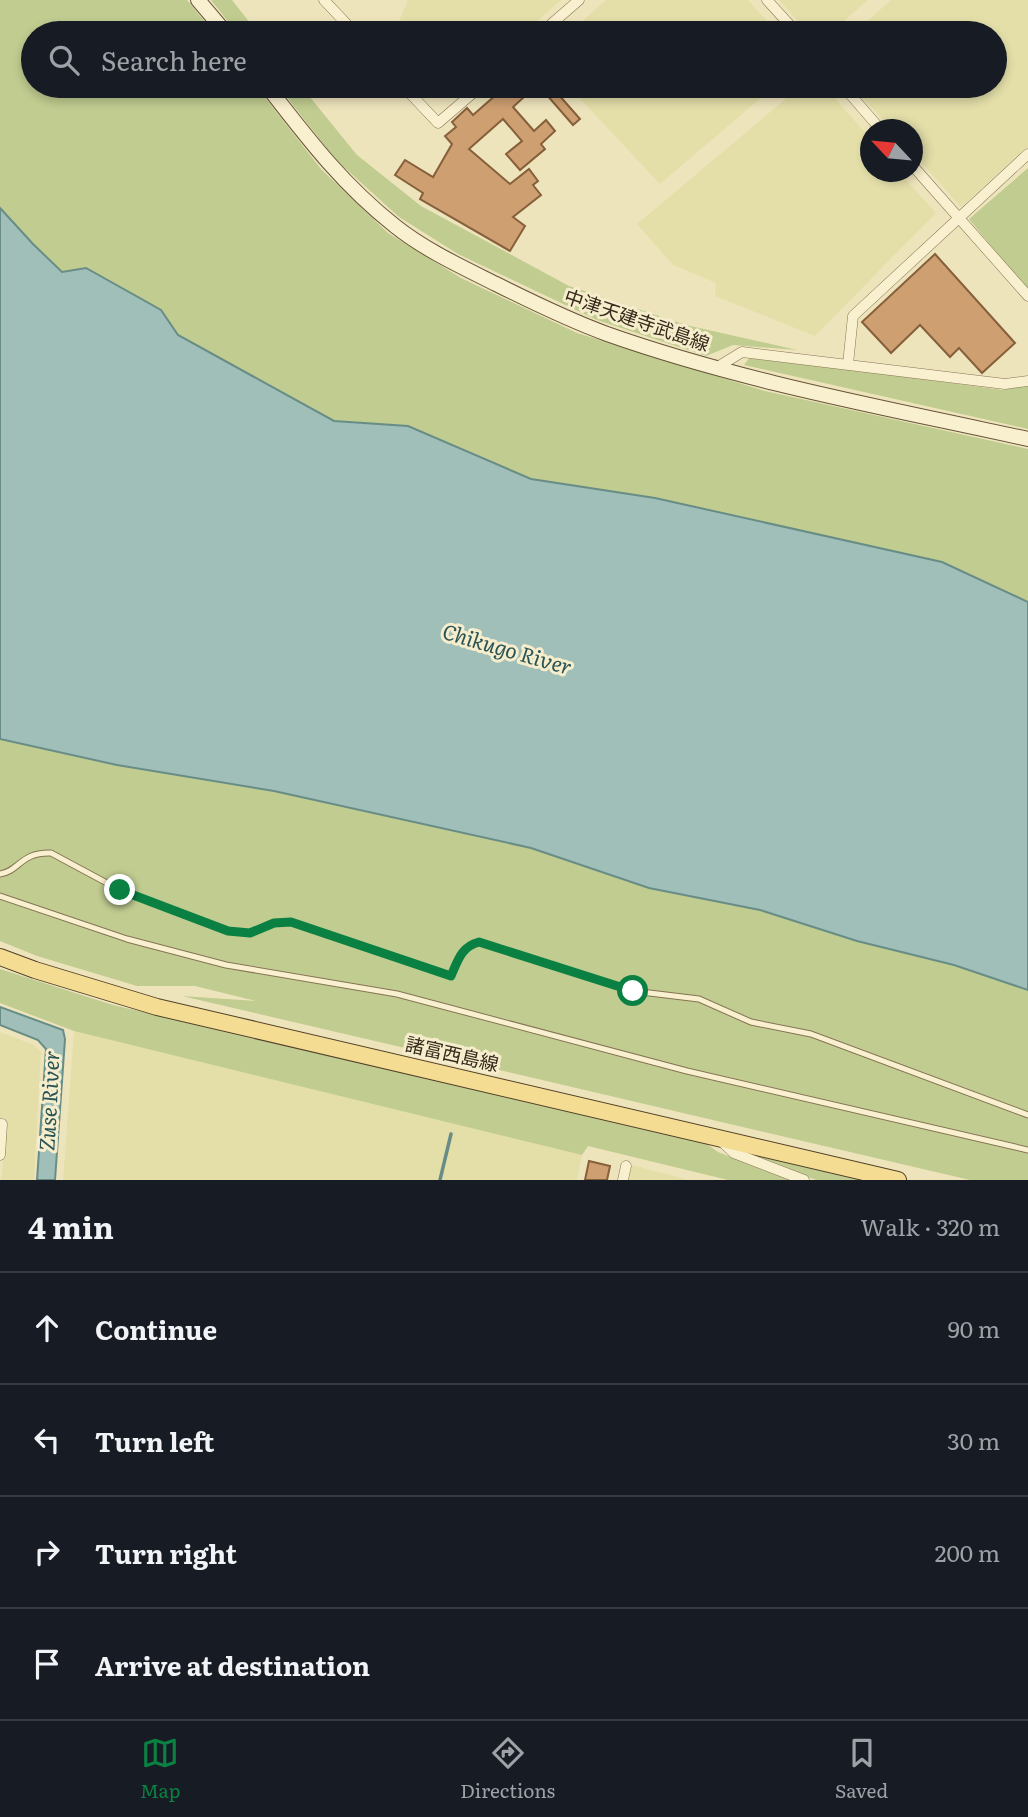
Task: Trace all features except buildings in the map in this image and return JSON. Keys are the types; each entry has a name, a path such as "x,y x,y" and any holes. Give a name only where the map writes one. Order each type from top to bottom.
{"main road":[{"path":"198,0 216,21"},
{"name":"中津天建寺武島線","path":"276,98 320,156 343,181 397,228 454,263 547,309 606,333 716,368 1028,439"},
{"name":"諸富西島線","path":"0,957 157,1007 898,1180"}],"street":[{"path":"324,0 344,21"},
{"path":"555,21 579,0"},
{"path":"767,0 786,21"},
{"path":"414,98 438,124 467,98"},
{"path":"853,98 872,119"},
{"path":"848,364 853,316 1028,155"},
{"path":"923,177 1028,296"},
{"path":"716,368 742,352 1005,384 1028,381"},
{"path":"0,1124 0,1155"},
{"path":"718,1138 734,1153 804,1180"},
{"path":"623,1180 626,1166"}],"lane":[{"path":"0,874 6,873 31,855 51,852 120,890 228,931 250,933 274,923 291,922 451,976 462,951 479,942 633,991 699,999 751,1023 811,1034 1028,1115"},
{"path":"0,896 128,939 226,965 397,994 687,1071 1028,1150"}],"shaded area":[{"path":"408,0 561,0 537,21 399,21"},
{"path":"606,0 748,0 767,21 582,21"},
{"path":"779,0 868,0 844,21 797,21"},
{"path":"891,0 1028,0 1028,146 961,207 923,164 923,119 882,119 863,98 1007,98 1007,21 867,21"},
{"path":"579,98 761,98 660,184"},
{"path":"787,98 835,98 860,127 860,182 908,182 936,213 815,336 715,296 716,283 673,265 637,224"},
{"path":"74,1031 582,1155 577,1180 63,1180"},
{"path":"0,1032 34,1045 41,1052 34,1180 1,1180 7,1121 0,1119"},
{"path":"632,1165 689,1180 628,1180"}],"green space":[{"path":"0,0 187,0 204,21 21,21 21,98 265,98 321,169 388,233 461,278 577,333 765,391 1028,449 1028,615 333,458 0,243"},
{"path":"211,0 232,0 249,21 228,21"},
{"path":"287,98 311,98 357,155 421,206 569,286 686,325 797,350 733,345 706,356 597,320 458,254 399,217 335,159"},
{"path":"1028,168 1028,291 969,219"},
{"path":"751,356 1003,390 1028,385 1028,429 744,365"},
{"path":"0,739 117,765 274,791 531,848 649,888 760,910 857,941 954,965 1028,990 1028,1180 970,1180 182,996 256,1001 195,986 137,986 37,956 0,941"},
{"path":"0,969 113,1005 705,1143 718,1152 790,1180 728,1180 588,1146 582,1155 74,1031 0,1003"},
{"path":"746,1153 863,1180 816,1180"}],"water":[{"name":"Chikugo River","path":"0,208 62,272 86,268 161,310 178,335 334,421 408,426 531,479 655,498 942,562 1028,602 1028,990 954,965 857,941 760,910 649,888 531,848 274,791 117,765 0,739"},
{"name":"Zuse River","path":"0,1007 63,1030 65,1039 55,1180 37,1180 46,1049 38,1040 0,1025"}],"waterway":[{"path":"440,1180 451,1134"}],"route":[{"path":"120,890 228,931 250,933 274,923 291,922 451,976 462,951 479,942 633,991"}]}
